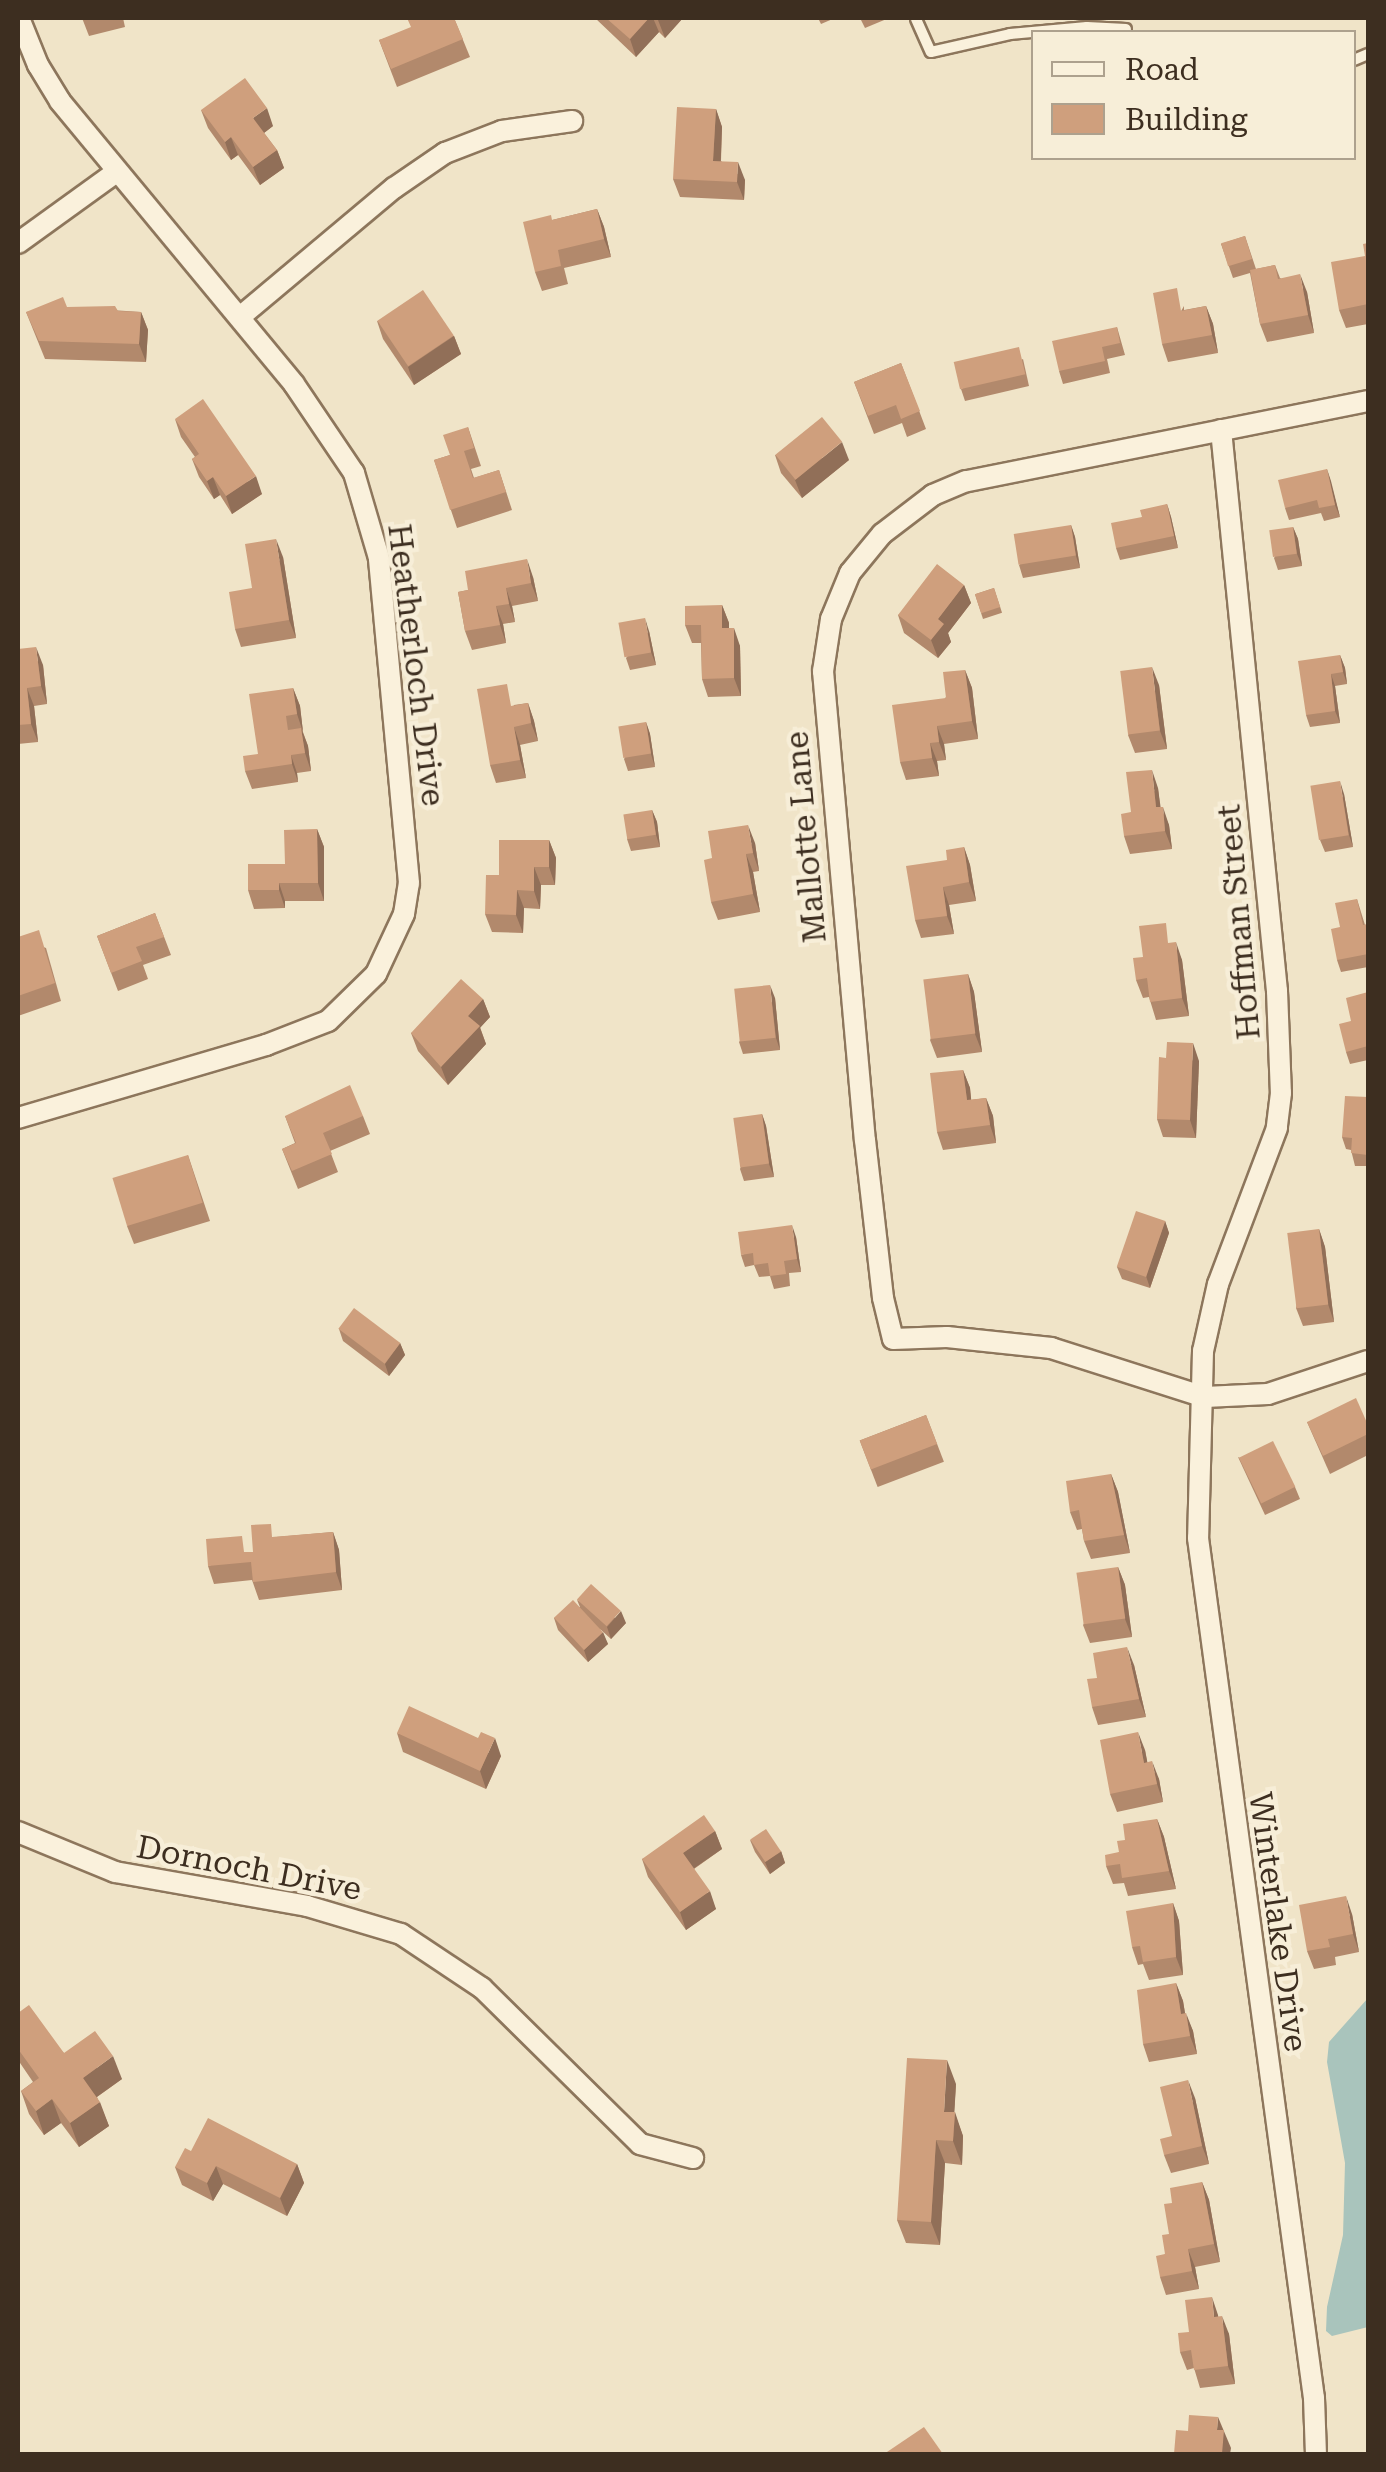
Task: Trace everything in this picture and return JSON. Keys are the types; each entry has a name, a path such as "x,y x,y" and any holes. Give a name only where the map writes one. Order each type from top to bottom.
{"street":[{"name":"Heatherloch Drive","path":"18,1118 266,1045 328,1021 376,974 404,914 409,884 406,818 372,526 354,473 334,438 240,317 115,173 60,101 38,66 19,18"},
{"path":"240,317 394,188 444,153 502,131 572,121"},
{"path":"18,244 115,173"},
{"name":"Mallotte Lane","path":"1205,1397 1051,1348 947,1337 894,1339 883,1298 865,1140 823,670 832,619 850,573 882,534 933,495 966,481 1368,402"},
{"name":"Hoffman Street","path":"1205,1397 1203,1351 1218,1284 1262,1176 1277,1128 1281,1093 1277,991 1221,430"},
{"path":"1205,1397 1268,1394 1368,1360"},
{"name":"Winterlake Drive","path":"1205,1397 1198,1466 1204,1594 1314,2398 1316,2454"},
{"name":"Dornoch Drive","path":"18,1832 115,1872 318,1908 400,1934 482,1988 640,2144 694,2158"}],"lane":[{"path":"916,19 931,52 1031,32"},
{"path":"1054,30 1118,30"}],"water":[{"path":"1368,1998 1368,2327 1332,2336 1326,2331 1327,2307 1343,2235 1345,2163 1327,2062 1329,2042"}],"building":[{"path":"407,18 454,18 463,39 391,69 379,40 411,27"},
{"path":"606,18 649,18 630,39"},
{"path":"245,78 267,108 253,118 277,150 253,167 231,137 225,142 201,110"},
{"path":"677,107 716,109 713,161 738,162 737,182 673,179"},
{"path":"597,209 604,239 558,250 561,266 535,272 523,222 551,215 552,220"},
{"path":"1245,236 1252,259 1228,266 1221,243"},
{"path":"1368,243 1368,304 1339,310 1331,262 1365,256 1363,244"},
{"path":"1275,265 1278,279 1300,274 1308,315 1260,324 1250,270"},
{"path":"1177,288 1181,311 1206,306 1212,335 1162,344 1153,293"},
{"path":"423,290 454,336 408,366 377,321"},
{"path":"63,297 67,307 115,306 118,311 141,312 139,344 39,341 26,312"},
{"path":"1117,327 1120,343 1102,347 1105,361 1059,371 1052,341"},
{"path":"1019,347 1025,374 960,389 954,362"},
{"path":"901,363 920,411 901,419 896,405 868,416 854,382"},
{"path":"203,399 256,476 226,496 213,477 207,481 192,459 199,454 175,419"},
{"path":"822,417 842,442 796,480 775,455"},
{"path":"468,427 474,448 464,451 473,478 499,470 506,492 450,510 434,460 450,455 443,435"},
{"path":"1327,469 1335,505 1319,508 1317,500 1285,508 1278,480"},
{"path":"1167,504 1174,536 1116,548 1111,523 1142,517 1140,510"},
{"path":"1071,525 1076,556 1019,565 1014,534"},
{"path":"1293,527 1297,554 1273,557 1269,530"},
{"path":"276,539 289,620 235,629 229,592 252,588 245,544"},
{"path":"527,559 531,583 506,588 509,604 496,606 500,625 465,631 458,592 468,590 465,571"},
{"path":"937,564 964,585 938,619 944,624 931,640 898,615"},
{"path":"994,588 1000,607 981,613 975,594"},
{"path":"722,605 722,628 734,628 734,678 702,679 701,625 685,625 685,606"},
{"path":"645,618 651,652 624,657 618,623"},
{"path":"36,647 41,686 27,688 31,724 18,725 18,649"},
{"path":"1340,655 1343,672 1331,674 1335,711 1306,715 1298,661"},
{"path":"1152,667 1160,731 1128,734 1120,671"},
{"path":"965,670 972,721 937,726 939,742 930,743 932,758 900,762 892,705 946,698 943,672"},
{"path":"507,684 511,706 528,703 531,723 514,727 520,760 490,765 477,689"},
{"path":"293,688 297,714 286,716 288,730 301,728 305,753 291,755 292,764 245,771 243,756 258,754 249,694"},
{"path":"646,722 651,754 623,758 618,726"},
{"path":"1152,770 1156,807 1163,807 1165,831 1124,836 1121,814 1131,812 1126,772"},
{"path":"1340,781 1349,835 1319,840 1310,786"},
{"path":"652,810 656,835 627,839 623,815"},
{"path":"748,825 753,853 746,854 753,894 711,902 704,860 712,858 708,831"},
{"path":"317,829 318,883 279,883 279,890 248,890 248,864 285,864 284,830"},
{"path":"499,840 549,840 549,867 534,867 534,891 517,890 516,915 485,914 486,875 499,875"},
{"path":"964,847 969,882 943,887 947,916 915,920 906,866 947,860 946,850"},
{"path":"1357,899 1363,925 1368,924 1368,954 1337,960 1331,929 1340,927 1335,903"},
{"path":"155,913 164,937 136,947 142,961 111,973 97,936"},
{"path":"1166,923 1168,943 1176,942 1182,998 1150,1002 1147,978 1136,980 1133,958 1143,957 1139,926"},
{"path":"39,930 55,983 18,996 18,937"},
{"path":"968,974 975,1034 931,1039 923,979"},
{"path":"461,979 483,999 468,1016 480,1026 441,1067 411,1033"},
{"path":"770,985 776,1038 740,1041 734,989"},
{"path":"1368,992 1368,1046 1346,1052 1339,1024 1351,1021 1346,998"},
{"path":"1167,1042 1193,1043 1190,1120 1157,1119 1159,1057 1166,1058"},
{"path":"963,1070 967,1100 986,1098 990,1125 937,1132 930,1073"},
{"path":"350,1085 363,1116 323,1133 332,1154 292,1171 282,1149 296,1143 285,1116"},
{"path":"1345,1096 1368,1097 1368,1155 1351,1153 1352,1138 1342,1137"},
{"path":"762,1114 769,1164 740,1168 733,1118"},
{"path":"188,1155 203,1203 127,1226 112,1178"},
{"path":"1136,1211 1165,1221 1146,1277 1117,1267"},
{"path":"792,1225 797,1259 784,1261 786,1274 770,1276 768,1263 754,1265 753,1253 741,1255 738,1232"},
{"path":"1319,1229 1328,1304 1297,1308 1287,1233"},
{"path":"354,1308 400,1343 385,1364 338,1329"},
{"path":"1356,1398 1368,1434 1323,1456 1307,1422"},
{"path":"926,1415 937,1444 871,1469 860,1440"},
{"path":"1273,1441 1295,1487 1261,1503 1239,1458"},
{"path":"1111,1474 1124,1535 1084,1541 1079,1510 1070,1512 1066,1481"},
{"path":"271,1524 272,1537 333,1532 336,1572 253,1582 251,1562 208,1566 206,1539 242,1536 244,1552 253,1552 251,1525"},
{"path":"1118,1567 1125,1618 1084,1624 1076,1573"},
{"path":"591,1584 621,1611 607,1626 577,1600"},
{"path":"573,1600 603,1632 584,1650 554,1618"},
{"path":"1127,1647 1139,1699 1092,1707 1087,1679 1097,1678 1093,1653"},
{"path":"409,1706 478,1738 481,1732 495,1738 480,1771 397,1733"},
{"path":"1138,1732 1144,1763 1152,1761 1157,1784 1110,1794 1100,1740"},
{"path":"704,1815 715,1831 683,1853 710,1891 680,1912 642,1859"},
{"path":"1157,1819 1169,1871 1122,1878 1120,1864 1106,1866 1105,1855 1119,1852 1117,1841 1125,1840 1123,1824"},
{"path":"766,1829 781,1851 765,1862 750,1840"},
{"path":"1346,1896 1353,1934 1328,1939 1330,1947 1307,1951 1299,1905"},
{"path":"1173,1903 1176,1957 1143,1962 1140,1946 1132,1947 1126,1911"},
{"path":"1176,1983 1181,2014 1186,2013 1190,2036 1143,2044 1137,1990"},
{"path":"29,2005 64,2053 95,2031 113,2056 83,2078 100,2102 70,2123 52,2099 36,2111 21,2091 39,2078 18,2049 18,2013"},
{"path":"907,2058 947,2060 944,2112 955,2112 953,2141 936,2140 931,2222 897,2220"},
{"path":"1188,2080 1202,2146 1164,2155 1160,2139 1172,2136 1160,2087"},
{"path":"208,2118 297,2164 280,2198 216,2166 207,2183 175,2167 185,2148 191,2151"},
{"path":"1202,2182 1214,2244 1188,2249 1192,2271 1160,2277 1156,2256 1165,2254 1162,2235 1169,2234 1164,2204 1172,2203 1170,2188"},
{"path":"1212,2297 1214,2317 1222,2316 1228,2366 1194,2370 1191,2350 1180,2352 1178,2333 1189,2332 1185,2300"},
{"path":"1189,2415 1218,2417 1217,2430 1224,2430 1222,2454 1174,2454 1176,2430 1188,2431"},
{"path":"924,2427 943,2454 884,2454"}]}
